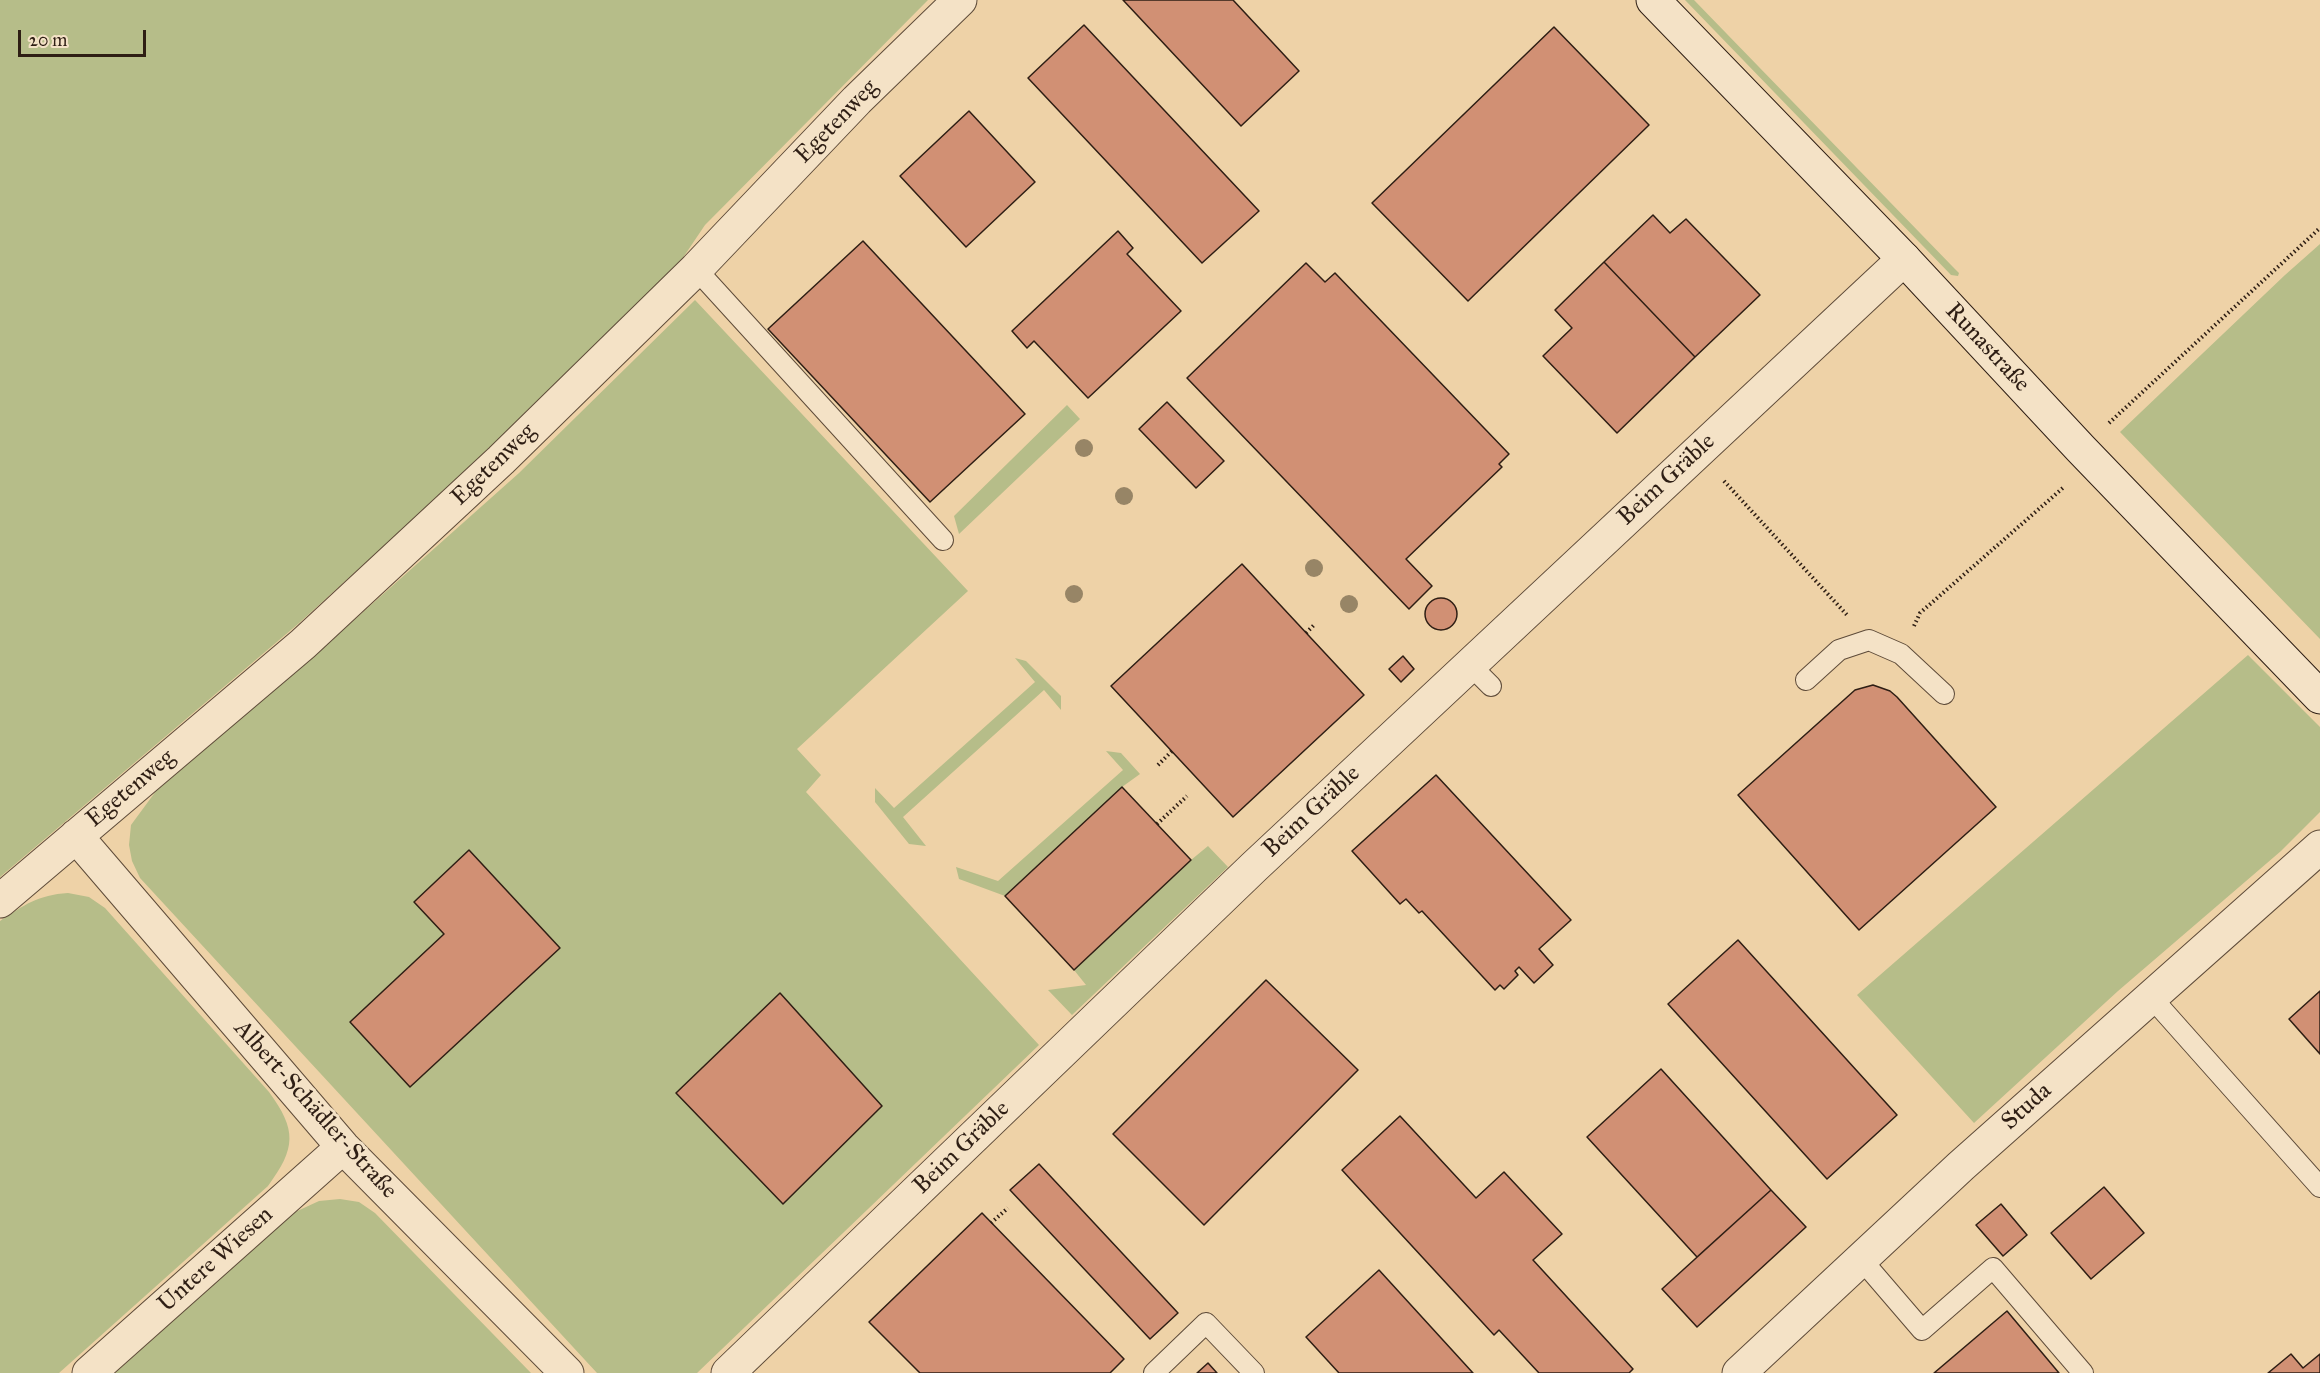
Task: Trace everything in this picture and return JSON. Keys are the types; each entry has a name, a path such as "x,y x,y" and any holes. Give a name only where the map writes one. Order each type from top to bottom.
{"street":[{"name":"Egetenweg","path":"0,901 311,636 501,460 696,269 857,100 960,0"},
{"name":"Runastraße","path":"1653,0 1904,259 2093,462 2320,697"},
{"name":"Beim Gräble","path":"728,1373 1262,859 1480,675 1697,452 1904,259"},
{"name":"Albert-Schädler-Straße","path":"76,836 343,1148 567,1373"},
{"name":"Studa","path":"1739,1373 1961,1166 2320,847"},
{"name":"Untere Wiesen","path":"89,1373 343,1148"}],"lane":[{"path":"696,269 943,540"},
{"path":"1806,680 1839,650 1869,640 1901,654 1944,694"},
{"path":"2151,997 2320,1187"},
{"path":"1861,1260 1922,1330 1993,1268 2083,1373"},
{"path":"1154,1373 1206,1323 1254,1373"}],"path":[{"path":"2104,428 2320,228"},
{"path":"1697,452 1869,640"},
{"path":"1901,654 1920,613 2093,462"},
{"path":"1306,633 1315,624"},
{"path":"1158,765 1172,751"},
{"path":"1157,824 1187,796"},
{"path":"992,1223 1008,1208"}],"green space":[{"path":"0,0 928,0 705,225 674,271 492,448 298,624 0,877"},
{"path":"1685,0 1694,0 1959,273 1958,276 1951,275"},
{"path":"2320,244 2320,639 2120,432"},
{"path":"695,300 968,591 797,749 821,775 806,792 1039,1045 697,1373 597,1373 140,878 132,861 129,845 131,825 156,791 317,653 519,473"},
{"path":"1067,405 1080,419 959,534 954,516"},
{"path":"2248,655 2320,727 2320,812 2281,851 2118,991 1974,1123 1857,995"},
{"path":"1015,658 1026,661 1061,696 1061,710 1044,690 903,817 926,846 909,844 875,802 875,788 894,808 1035,682"},
{"path":"1106,751 1121,753 1140,774 1122,787 1005,896 959,879 956,867 998,881 1123,770"},
{"path":"1208,846 1228,867 1072,1015 1048,990 1086,985 1074,970"},
{"path":"68,893 89,897 105,908 269,1092 285,1117 290,1139 284,1161 268,1186 59,1373 0,1373 0,921 32,902 48,896"},
{"path":"340,1199 359,1202 375,1213 531,1373 115,1373 293,1213 319,1201"}],"building":[{"path":"1123,0 1233,0 1299,71 1241,126"},
{"path":"1084,25 1259,211 1202,263 1028,78"},
{"path":"1554,27 1649,125 1468,301 1372,203"},
{"path":"969,111 1035,182 966,247 900,176"},
{"path":"1653,215 1670,233 1686,219 1760,295 1695,357 1604,262"},
{"path":"1118,231 1133,248 1127,254 1181,311 1088,398 1034,341 1027,348 1012,331"},
{"path":"863,241 1025,414 930,502 768,329"},
{"path":"1604,262 1695,357 1617,433 1543,356 1572,328 1555,310"},
{"path":"1306,263 1325,282 1335,273 1509,454 1499,464 1502,467 1406,559 1432,586 1409,609 1187,378"},
{"path":"1167,402 1224,461 1196,488 1139,429"},
{"path":"1242,564 1364,695 1233,817 1111,686"},
{"path":"1441,598 1452,603 1457,614 1452,625 1441,630 1430,625 1425,614 1430,603"},
{"path":"1403,656 1414,669 1401,682 1389,669"},
{"path":"1873,685 1890,691 1897,697 1996,807 1859,930 1738,795 1855,690"},
{"path":"1436,775 1571,920 1539,949 1553,965 1534,983 1519,967 1515,971 1518,975 1504,989 1500,985 1495,990 1422,911 1419,913 1406,899 1400,904 1352,851"},
{"path":"1122,787 1191,860 1074,970 1005,896"},
{"path":"469,850 560,948 410,1087 350,1022 444,934 414,902"},
{"path":"1738,940 1897,1115 1827,1179 1668,1004"},
{"path":"1266,980 1358,1070 1204,1225 1113,1134"},
{"path":"2320,991 2320,1054 2289,1019"},
{"path":"780,993 882,1106 783,1204 676,1093"},
{"path":"1661,1069 1771,1190 1697,1257 1587,1137"},
{"path":"1400,1116 1476,1198 1504,1172 1562,1234 1533,1260 1633,1369 1629,1373 1539,1373 1499,1330 1494,1335 1342,1170"},
{"path":"1039,1164 1178,1313 1150,1339 1010,1190"},
{"path":"2104,1187 2144,1233 2091,1279 2051,1233"},
{"path":"1771,1190 1806,1227 1697,1327 1662,1289"},
{"path":"2001,1204 2027,1235 2003,1256 1976,1225"},
{"path":"982,1213 1124,1359 1110,1373 920,1373 869,1322"},
{"path":"1379,1270 1473,1373 1339,1373 1306,1337"},
{"path":"2007,1311 2059,1373 1934,1373"},
{"path":"2291,1354 2303,1368 2320,1354 2320,1373 2268,1373"},
{"path":"1208,1363 1217,1373 1197,1373"}]}
